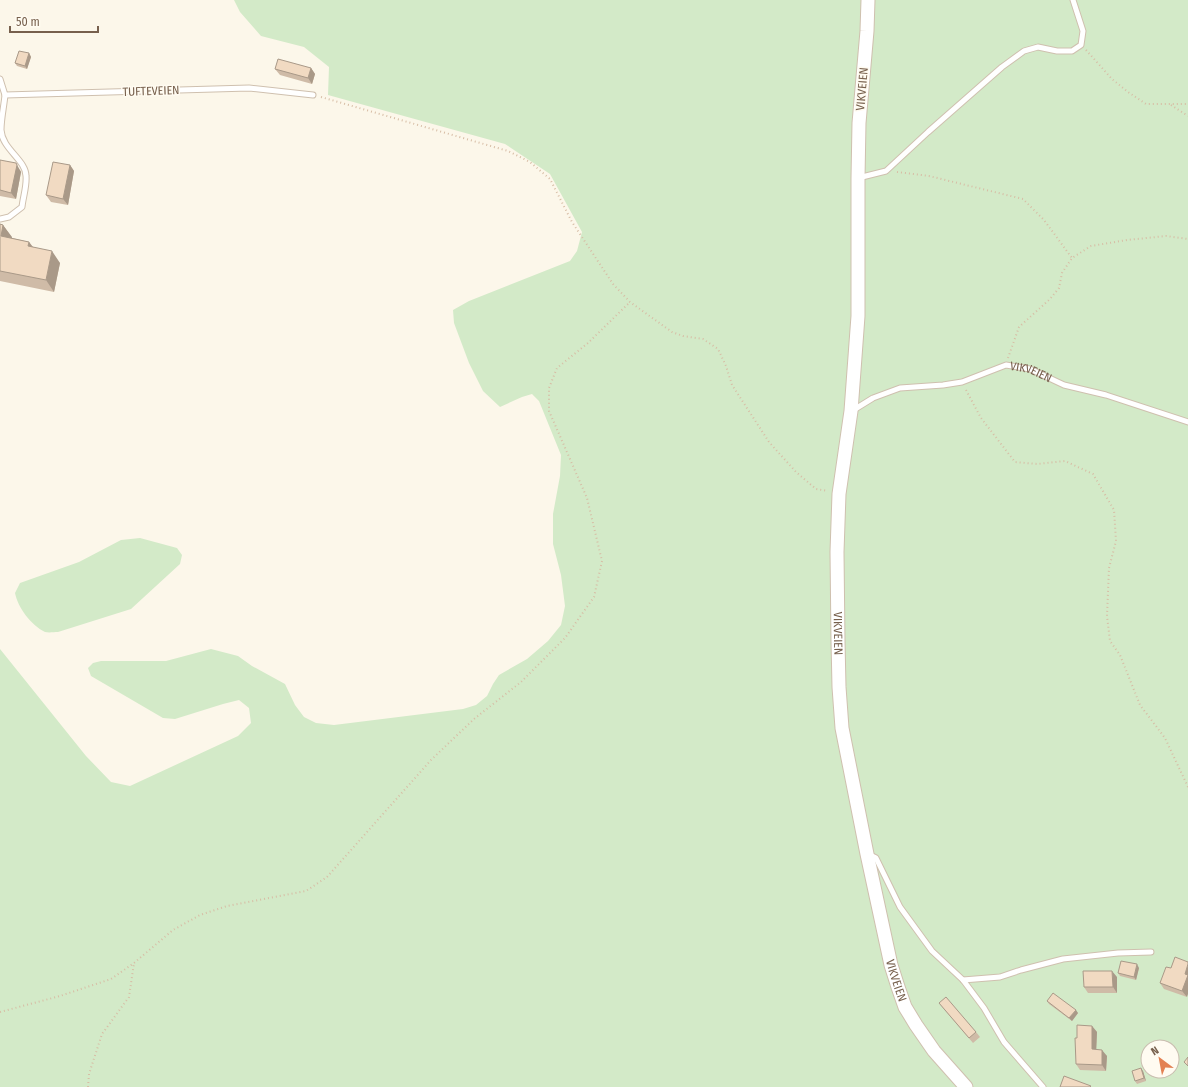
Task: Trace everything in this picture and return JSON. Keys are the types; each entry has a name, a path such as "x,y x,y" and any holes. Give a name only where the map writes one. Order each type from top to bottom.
{"street":[{"name":"VIKVEIEN","path":"868,0 867,31 859,124 858,316 851,411 839,494 837,552 838,641 839,687 842,722 867,854 891,965 905,1007 934,1051 966,1087"}],"lane":[{"path":"858,178 886,171 923,136 1002,67 1024,51 1038,47 1057,51 1072,51 1081,45 1083,31 1073,0"},
{"path":"0,79 5,95 1,130 4,140 24,166 27,175 22,207 9,217 0,219"},
{"name":"TUFTEVEIEN","path":"5,95 249,88 313,95"},
{"name":"VIKVEIEN","path":"851,411 873,398 900,388 942,386 962,382 1006,365 1030,369 1064,385 1106,395 1188,422"},
{"path":"867,854 876,858 900,907 932,951 963,980 984,1008 1004,1042 1043,1087"},
{"path":"963,980 1000,977 1063,959 1118,953 1151,952"}],"path":[{"path":"1081,45 1112,79 1146,104 1188,104"},
{"path":"313,95 508,151 530,162 550,179 572,222 613,284 630,302 672,332 683,336 703,339 718,349 726,366 732,385 769,442 796,472 816,489 839,494"},
{"path":"1171,104 1188,116"},
{"path":"886,171 929,176 1023,199 1044,220 1072,258"},
{"path":"1006,365 1019,327 1050,299 1059,288 1062,272 1072,258 1092,246 1127,240 1166,236 1188,239"},
{"path":"0,1012 60,996 111,979 134,963 173,930 200,915 227,906 306,891 326,877 431,760 474,719 521,682 565,638 594,597 602,561 587,498 549,411 549,388 557,368 588,343 630,302"},
{"path":"962,382 981,418 1015,462 1037,464 1065,461 1093,474 1114,510 1116,541 1109,568 1107,616 1110,641 1120,654 1140,705 1165,738 1184,781 1188,786"},
{"path":"88,1087 89,1074 102,1034 129,997 134,963"}],"green space":[{"path":"234,0 1188,0 1188,1087 0,1087 0,649 86,756 111,782 130,786 238,736 251,723 249,708 239,700 175,719 163,718 91,676 88,668 93,663 101,661 166,661 211,649 238,656 252,666 285,684 295,705 304,717 316,723 334,725 463,709 476,705 487,696 499,675 527,659 548,641 561,625 565,606 561,575 553,544 553,514 560,476 561,455 539,401 532,394 500,407 483,391 469,363 454,323 453,310 469,301 570,261 577,251 582,232 550,174 505,144 328,95 329,67 304,47 261,36 240,12"},
{"path":"140,538 177,548 182,555 180,564 131,609 58,632 45,632 40,629 30,621 22,610 15,593 20,583 79,562 121,540"}],"building":[{"path":"19,51 29,53 25,66 15,63"},
{"path":"278,59 311,68 308,78 275,69"},
{"path":"0,160 16,163 17,165 11,193 0,190"},
{"path":"53,162 70,165 63,199 46,195"},
{"path":"0,224 3,225 1,236 29,242 28,246 52,251 46,280 0,271"},
{"path":"1175,957 1188,962 1185,974 1188,975 1182,991 1160,983 1166,967 1171,968"},
{"path":"1121,961 1137,964 1134,977 1118,973"},
{"path":"1083,971 1112,971 1113,987 1084,987"},
{"path":"1053,993 1076,1010 1069,1018 1047,1001"},
{"path":"946,997 976,1032 969,1038 939,1003"},
{"path":"1077,1025 1092,1026 1092,1049 1102,1050 1102,1065 1076,1064 1075,1038 1077,1038"},
{"path":"1188,1057 1188,1066 1184,1062"},
{"path":"1140,1068 1141,1079 1135,1081 1132,1071"},
{"path":"1064,1076 1091,1086 1060,1087"}]}
